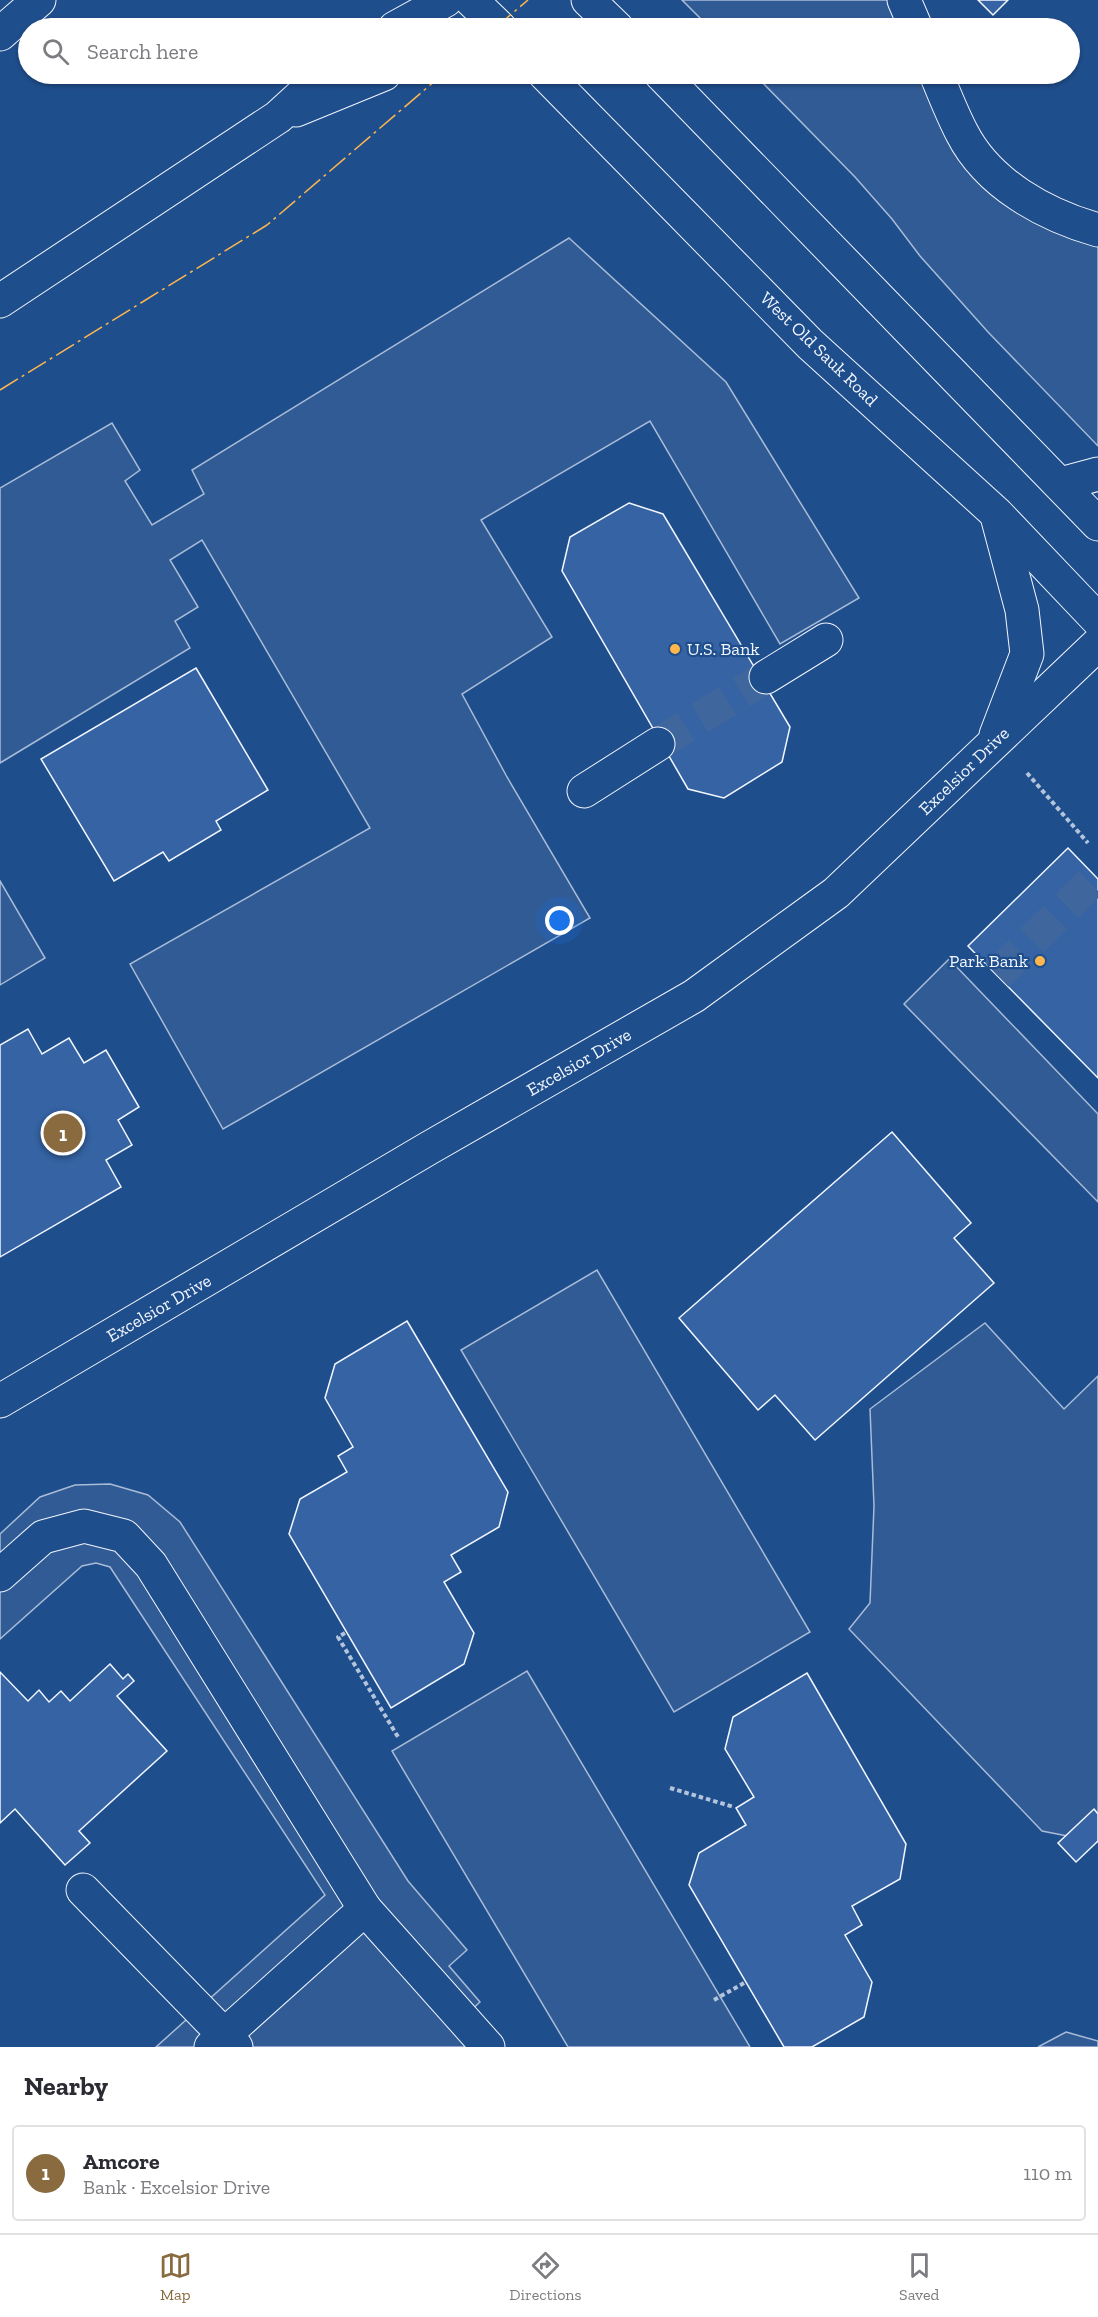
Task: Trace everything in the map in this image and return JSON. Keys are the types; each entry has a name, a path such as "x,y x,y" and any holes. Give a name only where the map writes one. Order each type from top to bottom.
{"main road":[{"path":"18,18 39,0"},
{"path":"413,18 446,0"},
{"path":"471,0 490,18"},
{"path":"588,0 607,18"},
{"path":"904,0 912,18"},
{"path":"0,34 18,18"},
{"path":"0,301 278,117 314,84"},
{"path":"278,117 359,84"},
{"name":"West Old Sauk Road","path":"554,84 810,344 997,514 1098,620"},
{"path":"671,84 1098,524"},
{"path":"940,84 963,135 986,166 1019,197 1069,222 1098,230"},
{"path":"1061,484 1098,474"},
{"path":"994,742 1027,654 1022,610 997,514"},
{"path":"766,677 826,640"},
{"name":"Excelsior Drive","path":"0,1401 439,1142 694,996 836,893 1098,644"},
{"path":"584,791 658,744"},
{"path":"0,1575 43,1537 84,1526 124,1536 151,1565 350,1880 365,1909 488,2047"},
{"path":"83,1890 224,2043 365,1909"}],"path":[{"path":"1027,773 1088,843"},
{"path":"345,1633 338,1637 398,1737"},
{"path":"670,1788 734,1807"},
{"path":"714,2000 744,1983"}],"shaded area":[{"path":"682,0 904,0 912,18 700,18"},
{"path":"764,84 940,84 963,135 1098,230 1098,446 988,332 920,256 892,219 855,177"},
{"path":"569,238 726,382 859,598 780,644 650,421 481,520 552,637 462,694 507,777 590,918 223,1129 130,964 370,828 202,540 170,560 198,607 175,621 190,648 0,763 0,488 112,423 140,470 125,481 152,525 204,494 192,470"},
{"path":"0,881 45,958 0,985"},
{"path":"949,959 1098,1114 1098,1202 904,1004"},
{"path":"597,1270 810,1632 674,1712 461,1350"},
{"path":"985,1323 1064,1409 1098,1376 1098,1842 1042,1831 849,1629 870,1603 874,1506 870,1409"},
{"path":"110,1484 148,1495 180,1522 408,1881 467,1950 449,1966 480,2002 456,2024 477,2047 156,2047 325,1895 110,1567 96,1563 82,1566 0,1639 0,1534 40,1497 75,1485"},
{"path":"527,1671 750,2047 568,2047 392,1751"},
{"path":"1066,2032 1098,2041 1098,2047 1038,2047"}],"building":[{"path":"978,0 1008,0 993,15"},
{"name":"U.S. Bank","path":"629,503 663,514 790,727 782,762 724,798 688,789 562,571 570,537"},
{"path":"196,668 268,790 216,821 221,830 169,861 163,852 114,881 41,759"},
{"name":"Park Bank","path":"1068,848 1098,879 1098,1078 968,946"},
{"path":"28,1029 42,1054 69,1038 84,1063 106,1050 139,1107 118,1120 132,1145 106,1160 121,1187 0,1257 0,1045"},
{"path":"892,1132 971,1223 954,1238 994,1283 815,1440 775,1395 758,1410 679,1318"},
{"path":"407,1321 508,1492 499,1527 451,1555 461,1572 444,1582 474,1633 464,1664 391,1708 289,1534 300,1499 347,1472 338,1456 353,1447 325,1398 335,1364"},
{"path":"110,1664 123,1679 128,1674 134,1681 117,1696 167,1751 79,1831 90,1843 65,1865 15,1809 0,1823 0,1672 28,1701 39,1690 49,1702 61,1691 70,1701"},
{"path":"807,1673 906,1844 900,1879 852,1906 862,1925 845,1935 872,1982 864,2017 812,2047 784,2047 689,1885 699,1853 746,1825 736,1808 754,1797 725,1749 733,1717"},
{"path":"1094,1809 1098,1814 1098,1841 1076,1862 1058,1843"}],"tunnel":[{"path":"658,744 766,677"},
{"path":"997,975 1096,877"}],"power":[{"path":"507,18 528,0"},
{"path":"0,390 267,225 431,84"}],"place":[{"name":"U.S. Bank","path":"675,649"},
{"name":"Park Bank","path":"1040,961"},
{"name":"Amcore","path":"63,1133"}]}
